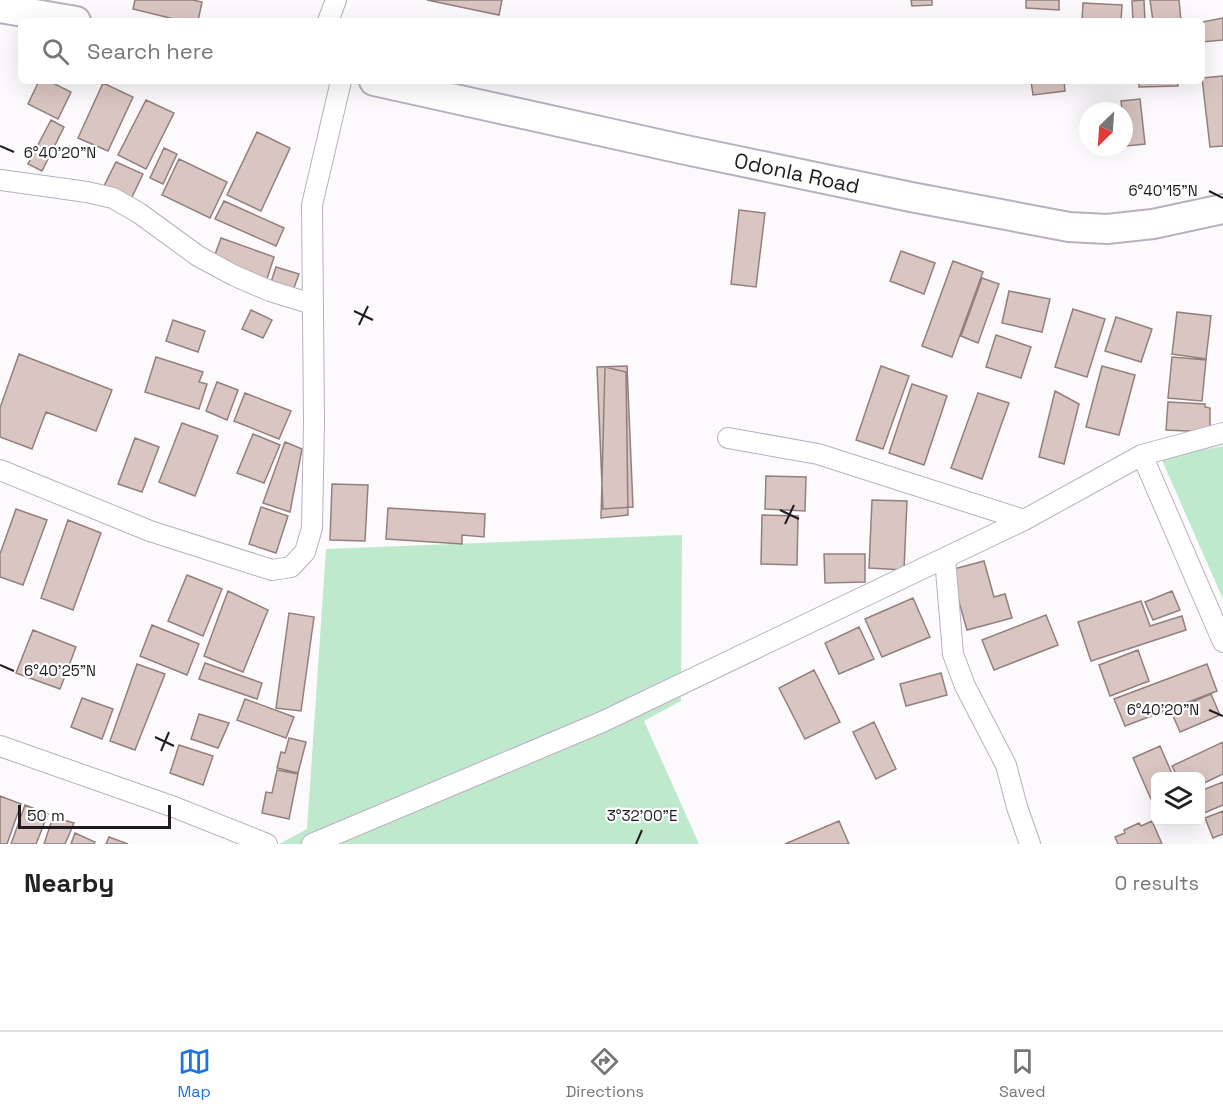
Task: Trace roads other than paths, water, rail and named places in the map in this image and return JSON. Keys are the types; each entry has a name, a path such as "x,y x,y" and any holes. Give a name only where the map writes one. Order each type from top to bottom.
{"street":[{"path":"329,18 336,0"},
{"path":"0,8 58,18"},
{"path":"0,470 150,531 272,570 291,567 305,552 312,528 314,422 312,205 340,84"},
{"name":"Odonla Road","path":"388,84 933,202 1069,227 1107,229 1141,226 1223,209"},
{"path":"0,180 87,192 113,198 139,213 198,256 235,276 270,291 312,304"},
{"path":"312,844 602,722 1024,520 1142,455 1223,433"},
{"path":"728,438 818,454 1024,520"},
{"path":"1142,455 1223,642"},
{"path":"945,558 953,654 965,686 1006,765 1030,844"},
{"path":"0,746 174,807 267,844"}]}
